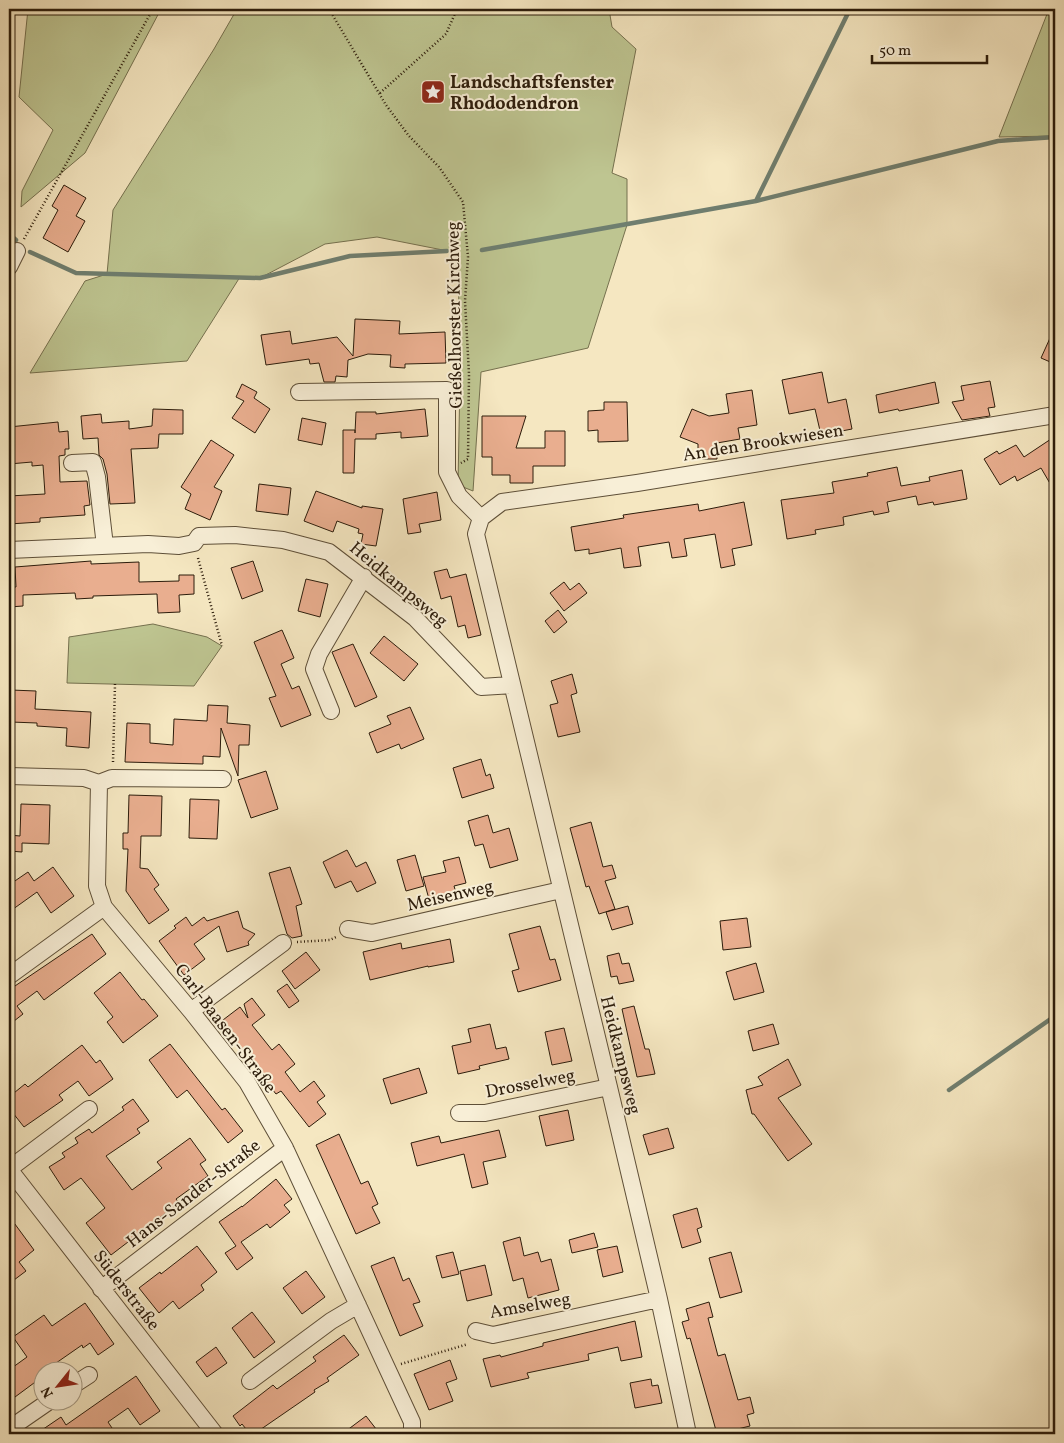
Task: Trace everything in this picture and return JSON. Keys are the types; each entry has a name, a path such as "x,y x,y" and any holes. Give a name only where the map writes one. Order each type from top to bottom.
{"street":[{"path":"9,267 17,251"},
{"path":"299,392 447,390 447,472 459,496 481,518"},
{"name":"An den Brookwiesen","path":"481,518 502,502 637,483 1055,415"},
{"path":"72,464 93,462 97,477 105,546"},
{"name":"Heidkampsweg","path":"481,518 476,534 659,1299 688,1434"},
{"name":"Heidkampsweg","path":"9,550 148,544 179,546 194,543 199,536 215,535 283,540 329,552 415,618 480,686 512,685"},
{"path":"331,710 314,669 319,654 364,578"},
{"path":"9,776 84,778 106,781 223,779"},
{"name":"Carl-Baasen-Straße","path":"106,781 97,886 104,907 191,1011 247,1082 285,1148 412,1422 412,1434"},
{"name":"Meisenweg","path":"348,929 372,933 561,890"},
{"path":"9,976 104,907"},
{"path":"191,1011 283,943"},
{"name":"Drosselweg","path":"459,1113 485,1113 609,1087"},
{"path":"9,1169 88,1109"},
{"name":"Hans-Sander-Straße","path":"101,1289 285,1148"},
{"name":"Süderstraße","path":"9,1169 215,1434"},
{"name":"Amselweg","path":"476,1331 493,1335 659,1299"},
{"path":"250,1381 332,1321 358,1305"},
{"path":"82,1380 89,1375"},
{"path":"9,1429 37,1410"}],"path":[{"path":"17,251 153,9"},
{"name":"Gießelhorster Kirchweg","path":"329,9 380,93 410,136 439,166 463,202 468,257 465,301 468,374 468,459 447,472"},
{"path":"380,93 446,34 457,9"},
{"path":"194,543 222,646"},
{"path":"106,781 115,684"},
{"path":"283,943 330,940 348,929"},
{"name":"Amselweg","path":"388,1371 399,1365 471,1344 476,1331"}],"green space":[{"path":"28,9 161,9 85,153 21,207 22,191 53,130 19,97"},
{"path":"237,9 609,9 612,27 636,49 612,173 627,179 627,225 588,348 481,372 473,491 458,485 460,377 458,253 377,237 325,244 260,278 240,277 187,361 30,373 85,281 107,274 113,210"},
{"path":"1049,9 1055,9 1055,136 999,137"},
{"path":"153,624 207,637 222,646 194,686 67,683 69,637"}],"building":[{"path":"64,185 86,198 76,216 85,221 68,252 43,238 58,210 52,206"},
{"path":"355,319 400,321 399,334 445,332 446,363 405,364 405,368 390,367 391,355 368,354 348,360 347,377 336,376 335,382 324,382 319,363 310,364 309,359 266,365 261,335 290,331 292,344 337,337 353,356"},
{"path":"1055,327 1055,364 1041,358"},
{"path":"822,372 828,403 846,399 852,429 821,435 815,409 789,414 782,380"},
{"path":"990,381 995,407 988,408 990,416 962,420 952,402 964,400 961,386"},
{"path":"935,382 939,403 879,413 876,395"},
{"path":"242,384 257,392 254,398 270,409 255,433 232,418 244,401 236,397"},
{"path":"752,390 757,425 738,428 740,439 717,443 717,459 698,459 698,444 680,437 692,409 709,416 729,413 726,394"},
{"path":"604,402 627,402 628,441 598,442 598,430 588,431 588,411 604,410"},
{"path":"153,409 183,410 183,434 159,434 158,448 131,449 135,503 110,504 107,474 103,459 99,455 98,438 83,439 81,416 101,414 102,423 129,421 129,429 152,426"},
{"path":"425,409 428,436 401,438 401,432 376,434 376,439 355,439 354,473 343,473 343,430 355,430 355,433 356,412 376,412 376,414"},
{"path":"482,416 526,416 516,448 545,448 545,431 565,431 565,466 533,466 533,483 510,483 510,475 492,475 492,457 482,457"},
{"path":"302,418 326,423 322,445 298,440"},
{"path":"58,422 59,432 68,431 69,449 65,449 65,455 59,456 60,482 87,481 90,505 84,506 85,515 40,518 40,522 9,524 9,496 45,494 43,465 32,466 32,462 9,464 9,427"},
{"path":"1051,439 1055,446 1055,492 1041,468 1017,481 1015,476 1000,485 984,459 997,451 999,454 1016,445 1024,457"},
{"path":"211,440 234,455 214,487 222,491 210,520 185,509 191,494 181,487"},
{"path":"897,467 901,486 930,481 929,477 962,470 967,499 934,505 933,502 918,505 916,496 887,502 889,512 874,515 873,511 843,517 844,525 815,530 816,534 787,539 781,500 834,493 832,482 868,476 867,473"},
{"path":"259,484 291,488 288,515 256,511"},
{"path":"316,491 362,508 362,506 383,509 376,546 361,544 363,534 358,533 359,529 337,521 333,532 304,521"},
{"path":"437,492 441,520 419,524 421,532 408,534 403,499"},
{"path":"744,502 752,545 732,549 735,565 721,568 715,534 684,539 687,556 672,558 669,542 638,547 641,566 624,568 621,548 589,554 589,549 575,551 571,527 624,518 623,515 698,504 699,511"},
{"path":"91,561 91,564 139,562 139,582 179,581 179,575 194,575 194,594 179,595 180,612 158,613 157,594 93,596 93,598 76,599 75,593 23,595 23,606 9,607 9,587 16,587 15,567"},
{"path":"253,561 263,591 242,599 231,568"},
{"path":"447,569 450,578 466,574 481,635 468,638 465,625 458,627 451,596 441,599 434,572"},
{"path":"306,579 328,584 320,617 298,611"},
{"path":"564,582 570,590 579,583 587,593 564,611 550,593"},
{"path":"558,610 567,622 554,633 545,621"},
{"path":"282,630 294,658 281,664 292,689 299,686 311,715 281,727 269,698 276,696 254,642"},
{"path":"384,636 418,664 404,681 370,653"},
{"path":"353,644 377,697 355,707 332,652"},
{"path":"572,674 577,693 571,695 580,732 558,737 550,705 558,703 551,681"},
{"path":"11,690 36,691 35,709 91,712 89,748 66,746 67,728 37,726 37,723 11,722"},
{"path":"208,705 228,706 227,723 250,725 249,745 239,745 238,776 221,728 220,757 203,756 203,764 125,762 127,723 150,724 150,743 173,745 174,719 207,721"},
{"path":"410,707 424,739 401,749 399,744 377,753 369,733 391,724 387,716"},
{"path":"481,759 486,776 490,774 494,788 462,798 453,768"},
{"path":"266,771 278,809 251,818 238,780"},
{"path":"129,795 162,796 161,836 141,836 140,868 148,869 159,885 154,889 169,910 149,924 126,891 128,849 123,849 123,833 128,833"},
{"path":"190,799 219,800 217,839 189,838"},
{"path":"21,804 50,805 49,844 22,843 22,852 9,851 9,835 20,836"},
{"path":"488,815 493,833 509,828 518,860 490,868 483,844 475,846 468,821"},
{"path":"591,822 603,867 612,865 616,878 605,881 615,909 599,914 589,886 586,887 570,828"},
{"path":"347,850 356,867 366,862 376,883 357,892 351,881 335,888 323,862"},
{"path":"415,855 424,886 406,891 397,860"},
{"path":"459,857 466,883 454,886 457,896 430,903 423,877 446,872 443,861"},
{"path":"53,867 74,896 51,913 37,892 9,912 9,885 28,872 34,881"},
{"path":"290,867 302,904 296,906 302,936 292,938 287,934 269,873"},
{"path":"628,906 633,924 612,930 606,912"},
{"path":"238,911 243,928 255,934 248,942 249,945 227,952 219,926 194,944 205,959 184,975 159,941 176,928 174,926 186,917 192,926 204,917 207,921"},
{"path":"747,918 751,947 723,950 720,921"},
{"path":"540,926 550,960 555,959 561,980 518,992 512,971 519,969 509,934"},
{"path":"92,934 106,954 44,1000 37,991 17,1006 23,1014 9,1025 9,990"},
{"path":"450,939 454,962 428,966 370,980 363,952 401,943 402,949"},
{"path":"306,952 320,970 295,989 282,971"},
{"path":"619,953 622,964 629,963 634,981 619,984 617,976 611,977 607,956"},
{"path":"756,963 764,992 734,1000 726,972"},
{"path":"120,972 142,1000 144,999 158,1016 123,1043 107,1022 113,1017 94,993"},
{"path":"287,984 299,1001 289,1008 277,991"},
{"path":"252,998 265,1015 252,1025 272,1050 279,1044 295,1064 285,1072 300,1092 314,1081 325,1096 317,1102 326,1114 309,1127 281,1091 276,1094 219,1023 240,1007 248,1018 244,1004"},
{"path":"634,1006 645,1049 649,1049 655,1074 637,1077 622,1009"},
{"path":"490,1024 496,1049 506,1047 509,1059 479,1066 480,1069 458,1074 452,1046 471,1042 468,1029"},
{"path":"773,1024 779,1044 753,1051 748,1031"},
{"path":"564,1028 572,1061 552,1065 545,1032"},
{"path":"170,1044 222,1110 225,1108 243,1131 228,1143 187,1090 177,1098 149,1060"},
{"path":"82,1045 96,1063 100,1060 113,1079 89,1096 78,1081 59,1095 63,1100 24,1127 9,1108 9,1097 25,1084 28,1087"},
{"path":"788,1059 801,1085 778,1098 812,1144 788,1161 754,1114 752,1114 746,1090 763,1085 758,1077"},
{"path":"419,1068 427,1093 391,1104 383,1079"},
{"path":"133,1099 149,1121 137,1129 140,1133 106,1156 132,1190 162,1168 157,1162 190,1138 206,1160 200,1164 208,1176 176,1199 179,1203 111,1255 86,1223 105,1208 81,1178 64,1190 49,1167 65,1157 62,1153 78,1143 75,1138 89,1129 92,1133 124,1110 122,1107"},
{"path":"568,1110 574,1140 546,1146 539,1116"},
{"path":"668,1128 674,1148 649,1155 643,1135"},
{"path":"499,1130 506,1157 483,1162 488,1184 472,1188 464,1154 417,1166 411,1143 439,1136 441,1143"},
{"path":"339,1134 361,1184 368,1181 378,1204 372,1207 380,1223 356,1234 316,1145"},
{"path":"276,1179 292,1199 284,1205 290,1212 270,1228 267,1224 241,1242 253,1258 237,1270 225,1253 236,1246 219,1222 242,1207"},
{"path":"697,1208 702,1227 697,1229 701,1242 682,1248 673,1215"},
{"path":"9,1216 34,1250 19,1262 26,1271 14,1280 9,1273"},
{"path":"594,1233 598,1247 572,1253 569,1240"},
{"path":"520,1237 524,1256 538,1252 541,1262 551,1259 559,1290 528,1298 523,1278 513,1281 503,1242"},
{"path":"197,1246 217,1272 201,1285 204,1290 179,1309 173,1301 159,1313 139,1288 160,1272 161,1274"},
{"path":"617,1246 623,1272 603,1277 597,1250"},
{"path":"453,1252 459,1274 442,1278 436,1256"},
{"path":"731,1252 742,1292 720,1298 709,1258"},
{"path":"394,1257 403,1281 409,1278 420,1302 413,1304 423,1326 400,1336 371,1266"},
{"path":"485,1265 492,1295 467,1301 460,1271"},
{"path":"306,1271 325,1297 302,1314 283,1288"},
{"path":"709,1302 713,1317 708,1318 718,1356 725,1354 738,1400 750,1397 754,1413 747,1415 750,1426 717,1434 690,1338 687,1339 682,1322 689,1320 686,1309"},
{"path":"85,1303 114,1344 98,1355 90,1343 83,1348 82,1345 60,1360 32,1360 32,1384 15,1397 9,1388 9,1370 27,1357 13,1337 44,1315 52,1326"},
{"path":"252,1312 275,1342 254,1358 232,1328"},
{"path":"635,1321 642,1357 621,1361 618,1347 588,1354 589,1360 527,1373 529,1378 491,1387 483,1359 500,1355 501,1357 543,1346 543,1343"},
{"path":"344,1335 359,1355 327,1378 329,1381 314,1390 315,1392 254,1434 250,1434 242,1424 240,1426 233,1416 273,1385 277,1389 316,1361 313,1357"},
{"path":"216,1347 227,1363 207,1377 196,1362"},
{"path":"450,1360 457,1379 446,1383 453,1401 429,1410 414,1374"},
{"path":"136,1376 160,1411 140,1425 128,1408 108,1422 116,1434 36,1434 61,1417 66,1425"},
{"path":"651,1379 652,1386 658,1385 662,1403 635,1408 630,1383"},
{"path":"366,1416 380,1434 342,1434"}],"waterway":[{"path":"850,9 756,201 998,141 1055,137"},
{"path":"482,250 756,201"},
{"path":"9,234 16,240"},
{"path":"30,252 76,273 260,278 350,256 447,251"},
{"path":"949,1090 1055,1016"}],"place":[{"name":"Landschaftsfenster Rhododendron","path":"433,92"}]}
